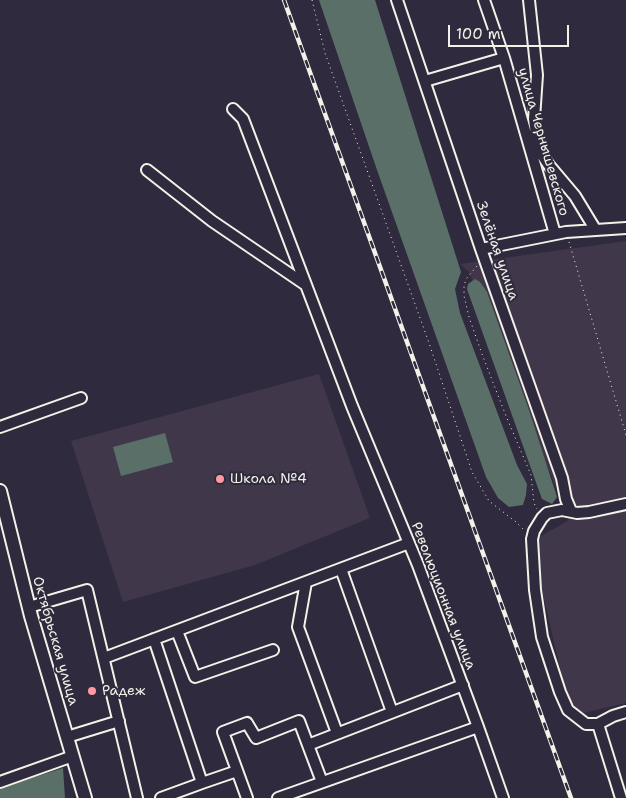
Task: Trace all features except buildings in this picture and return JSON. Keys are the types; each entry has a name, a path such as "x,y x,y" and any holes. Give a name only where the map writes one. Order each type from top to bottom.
{"main road":[{"name":"Октябрьская улица","path":"0,491 29,607 86,798"}],"street":[{"name":"Зелёная улица","path":"398,0 483,254 562,478 566,499 571,511"},
{"name":"улица Чернышевского","path":"484,0 560,233"},
{"path":"529,0 537,75 534,119 536,135 542,154 548,164 575,196 595,229"},
{"path":"425,81 504,58"},
{"name":"Революционная улица","path":"232,108 243,119 352,406 409,544 503,798"},
{"path":"147,170 212,220 306,285"},
{"path":"483,254 560,233 626,228"},
{"path":"0,427 81,398"},
{"path":"626,504 589,512 577,513 562,510 547,513 542,518 533,535 536,590 542,637 568,710 586,724 598,724 626,712"},
{"path":"104,658 409,544"},
{"path":"341,569 392,712"},
{"path":"306,582 298,628 337,733"},
{"path":"29,607 87,590 137,798"},
{"path":"176,630 194,677 273,650"},
{"path":"154,639 202,783"},
{"path":"308,745 462,685"},
{"path":"67,737 119,721"},
{"path":"247,798 223,732 247,723 256,738 299,721 322,782"},
{"path":"598,724 621,798"},
{"path":"278,798 478,727"},
{"path":"0,782 73,756"},
{"path":"161,798 237,771"}],"path":[{"path":"312,0 325,53 429,343 472,472 489,501 533,535"},
{"path":"560,233 626,436"},
{"path":"483,254 466,279 464,296 482,354 531,475 534,503 542,518"}],"shaded area":[{"path":"626,241 626,703 571,716 531,542 569,520 469,272 460,264"},
{"name":"Школа №4","path":"319,374 370,518 255,565 123,602 71,441"}],"green space":[{"path":"319,0 375,0 461,272 455,289 460,313 517,465 527,484 523,505 509,507 498,498 486,477"},
{"path":"475,279 480,282 487,292 529,410 557,497 552,504 542,499 467,289 468,284"},
{"path":"165,433 173,462 121,476 113,447"},
{"path":"63,768 65,798 0,798 0,788"}],"railway":[{"path":"284,0 571,798"}],"place":[{"name":"Школа №4","path":"220,479"},
{"name":"Радеж","path":"92,691"}]}
